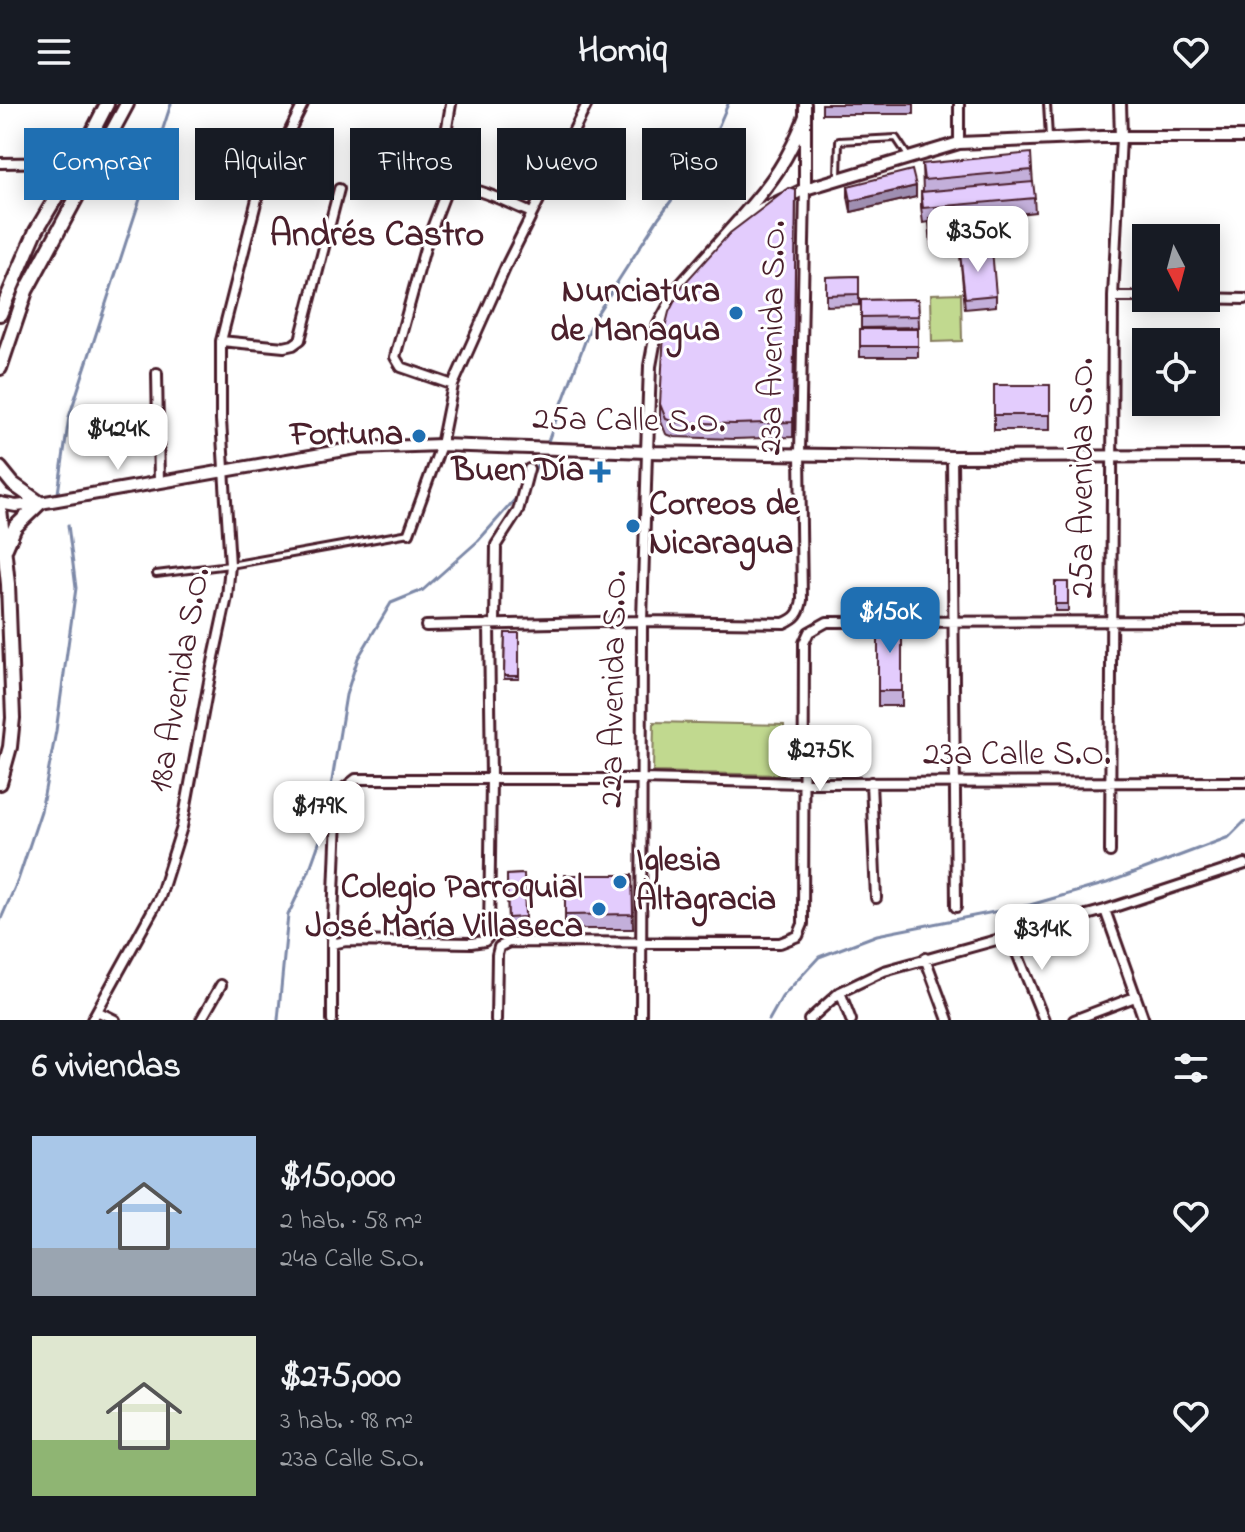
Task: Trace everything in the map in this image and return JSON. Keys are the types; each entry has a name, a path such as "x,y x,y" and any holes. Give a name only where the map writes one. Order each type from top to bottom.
{"main road":[{"path":"95,128 107,104"},
{"path":"0,368 26,291 127,104"},
{"path":"0,314 36,231 54,200"},
{"path":"0,468 13,484 40,503 15,527 5,551"},
{"path":"0,512 5,551 13,718 10,747 0,783"}],"street":[{"name":"18a Avenida S.O.","path":"92,1020 146,926 173,860 227,597 230,565 221,420 221,341 258,195 303,104"},
{"path":"447,128 451,104"},
{"path":"409,533 441,445 453,385 532,213 587,104"},
{"name":"23a Avenida S.O.","path":"642,621 784,623 794,619 800,611 805,104"},
{"path":"959,104 959,143"},
{"name":"25a Avenida S.O.","path":"1110,852 1113,297 1120,104"},
{"path":"738,221 770,184 792,151 805,116"},
{"name":"22a Avenida S.O.","path":"641,1020 642,621 650,366 657,328 680,286 738,221 805,189 959,143 1121,137 1245,137"},
{"path":"0,163 24,163"},
{"path":"221,341 284,347 300,340 339,189"},
{"path":"481,192 532,213"},
{"path":"442,200 427,241 395,357 401,367 453,385"},
{"path":"1113,297 1132,297"},
{"path":"1220,299 1245,299"},
{"path":"157,373 159,483"},
{"name":"25a Calle S.O.","path":"0,512 16,506 356,448 441,445 952,457 1245,456"},
{"path":"952,457 956,907"},
{"path":"332,1020 332,944 346,941 471,943 485,941 489,936 492,624 496,545 518,511 529,469"},
{"path":"426,626 642,621"},
{"path":"496,1020 499,947 514,941 780,943 798,936 803,924 804,643 809,632 827,622 1245,621"},
{"name":"23a Calle S.O.","path":"332,944 338,793 356,779 642,779 804,783 1245,782"},
{"path":"871,782 876,898"},
{"path":"809,1020 840,992 884,971 1105,910 1245,864"},
{"path":"1105,910 1144,1020"},
{"path":"1010,936 1044,1020"},
{"path":"925,958 948,1020"},
{"path":"201,1020 221,985"},
{"path":"840,992 851,1020"},
{"path":"1074,1020 1135,997"},
{"path":"97,1011 115,1020"}],"lane":[{"path":"1047,104 1050,139"},
{"path":"838,178 839,141 896,138 909,158"},
{"path":"156,574 230,565 409,533"}],"green space":[{"path":"961,293 962,341 932,342 931,294"},
{"path":"654,722 784,725 783,775 653,772"}],"building":[{"path":"1031,153 1032,170 924,180 922,164"},
{"path":"912,170 916,186 851,201 848,186"},
{"path":"1033,182 1035,198 923,208 921,192"},
{"name":"Nunciatura de Managua","path":"789,188 796,190 793,422 734,424 674,422 666,419 660,404 664,332 669,312 683,285 730,233"},
{"path":"999,212 1001,228 931,235 929,218"},
{"path":"992,250 996,295 965,298 960,253"},
{"path":"859,276 859,294 826,295 826,277"},
{"path":"918,299 919,316 861,317 861,300"},
{"path":"860,329 918,329 918,346 860,346"},
{"path":"994,385 1050,385 1050,415 994,415"},
{"path":"1055,582 1068,582 1068,604 1055,604"},
{"path":"902,618 902,691 878,691 878,619"},
{"path":"505,633 519,633 519,676 504,676"},
{"path":"524,874 525,917 508,918 507,875"},
{"name":"Colegio Parroquial José María Villaseca","path":"565,875 632,875 633,914 565,915"}],"waterway":[{"path":"58,493 69,417 171,104"},
{"path":"547,444 593,320 659,217 707,153 728,104"},
{"path":"529,480 545,451"},
{"path":"278,1020 288,915 324,829 346,695 358,658 391,603 423,590 478,541 518,496"},
{"path":"0,921 18,880 41,811 56,731 76,588 68,525"},
{"path":"769,1020 782,997 819,957 877,935 1030,905 1107,883 1229,837 1245,821"}],"place":[{"name":"Nunciatura de Managua","path":"736,313"},
{"name":"Fortuna","path":"419,436"},
{"name":"Buen Día","path":"600,472"},
{"name":"Correos de Nicaragua","path":"633,526"},
{"name":"Iglesia Altagracia","path":"620,882"},
{"name":"Colegio Parroquial José María Villaseca","path":"599,909"}],"district":[{"name":"Andrés Castro","path":"377,236"}]}
